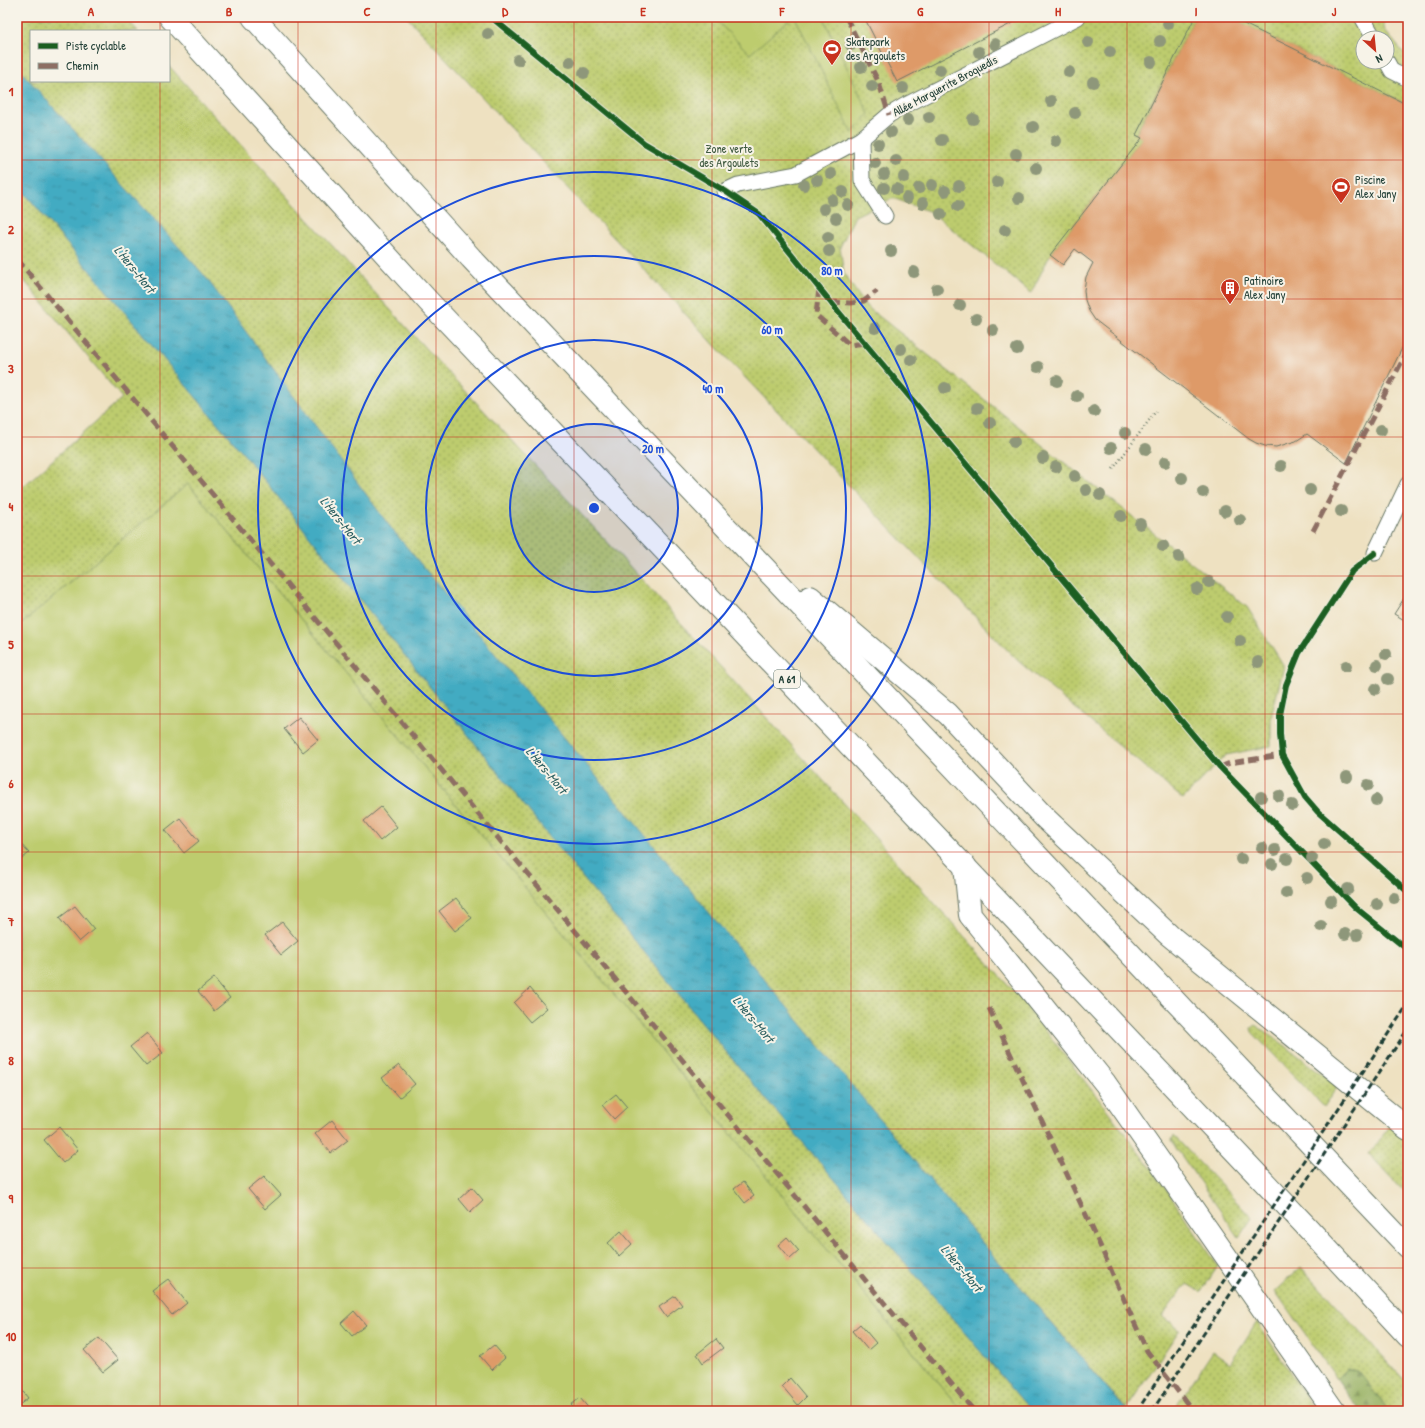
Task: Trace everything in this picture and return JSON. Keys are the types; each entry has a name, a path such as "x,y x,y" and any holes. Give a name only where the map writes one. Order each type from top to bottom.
{"highway":[{"name":"A 61","path":"170,17 429,302 1310,1230 1408,1336"},
{"path":"253,17 470,258 1408,1246"},
{"path":"724,525 948,714 1045,818 1169,936 1408,1129"},
{"path":"965,866 970,915 1105,1083 1334,1411"}],"lane":[{"name":"Allée Marguerite Broquedis","path":"725,191 738,185 796,174 861,139 889,115 904,106 1078,17"},
{"path":"1362,17 1369,30"},
{"path":"1391,70 1408,79"},
{"path":"861,139 862,180 885,216"},
{"path":"1375,553 1408,484"}],"path":[{"path":"1112,469 1156,411"}],"green space":[{"path":"17,17 125,17 137,30 30,30 30,81 17,67"},
{"name":"Zone verte des Argoulets","path":"407,17 1195,17 1136,134 1142,138 1050,255 1031,293 931,212 893,198 855,216 840,247 844,274 866,306 1247,607 1284,666 1271,717 1271,746 1226,755 1183,799 1017,660 754,387"},
{"path":"713,17 792,17 750,54"},
{"name":"Skatepark des Argoulets","path":"795,17 823,17 869,114 852,133"},
{"path":"1230,17 1382,17 1385,30 1355,30 1355,70 1395,70 1395,43 1408,58 1408,105"},
{"path":"170,67 426,349 613,548 1021,999 1152,1169 1218,1266 1201,1292 1187,1284 1162,1316 1180,1329 1126,1409 974,1233 391,528 204,275 30,82 170,82"},
{"path":"17,184 251,463 560,850 733,1060 1031,1411 962,1411 188,484 17,628 17,492 122,398 17,272"},
{"path":"188,484 962,1411 17,1411 17,628"},
{"path":"1255,1025 1275,1038 1338,1086 1324,1107 1252,1032 1251,1028"},
{"path":"1390,1126 1408,1143 1408,1196 1369,1154"},
{"path":"1174,1136 1252,1218 1239,1237 1176,1148 1172,1140"},
{"path":"1301,1267 1408,1384 1408,1411 1389,1411 1358,1371 1347,1369 1337,1379 1275,1291"},
{"path":"1257,1322 1315,1411 1173,1411 1213,1351 1230,1363"},
{"path":"1347,1369 1358,1371 1389,1411 1360,1411 1337,1379"}],"water":[{"name":"L'Hers-Mort","path":"17,67 204,275 391,528 974,1233 1127,1411 1031,1411 733,1060 560,850 251,463 17,184"}],"building":[{"path":"864,17 1024,17 897,82"},
{"path":"1195,17 1230,17 1408,105 1408,336 1346,463 1307,434 1296,441 1276,447 1265,446 1249,439 1095,320 1089,311 1085,300 1084,290 1086,277 1093,263 1075,249 1063,265 1050,255 1142,138 1136,135"},
{"path":"1408,592 1408,622 1394,614"},
{"path":"299,717 318,740 303,752 284,729"},
{"path":"381,807 397,827 380,841 364,821"},
{"path":"180,818 199,841 184,853 165,830"},
{"path":"17,840 29,853 17,863"},
{"path":"456,898 472,918 455,931 439,911"},
{"path":"75,906 94,929 79,942 59,918"},
{"path":"282,922 298,941 281,955 265,935"},
{"path":"214,978 230,998 214,1011 198,991"},
{"path":"530,988 547,1008 530,1022 514,1003"},
{"path":"147,1033 163,1053 146,1066 130,1047"},
{"path":"399,1065 415,1084 399,1098 382,1078"},
{"path":"616,1094 627,1107 614,1119 602,1105"},
{"path":"332,1120 348,1140 331,1153 315,1134"},
{"path":"59,1127 78,1150 63,1163 44,1140"},
{"path":"264,1176 281,1195 265,1209 248,1189"},
{"path":"743,1182 754,1196 745,1203 734,1189"},
{"path":"472,1187 483,1200 470,1212 459,1199"},
{"path":"621,1231 632,1244 619,1256 608,1243"},
{"path":"787,1237 799,1251 790,1259 778,1245"},
{"path":"168,1279 187,1303 172,1315 152,1291"},
{"path":"675,1296 682,1305 666,1317 659,1307"},
{"path":"354,1311 366,1325 352,1336 341,1323"},
{"path":"860,1324 876,1343 868,1350 852,1331"},
{"path":"99,1338 118,1360 103,1372 84,1350"},
{"path":"716,1339 723,1348 703,1363 697,1354"},
{"path":"494,1345 505,1358 492,1370 480,1356"},
{"path":"790,1378 806,1397 798,1405 782,1386"},
{"path":"17,1384 28,1398 17,1407"},
{"path":"580,1398 591,1411 576,1411 571,1405"}],"railway":[{"path":"1137,1411 1408,1004"},
{"path":"1152,1411 1408,1029"}],"marked path":[{"path":"846,17 879,83 889,115"},
{"path":"17,259 974,1411"},
{"path":"819,288 816,315 850,345 865,343"},
{"path":"831,302 851,303 864,301 877,291"},
{"path":"1313,531 1408,350"},
{"path":"1220,767 1230,763 1282,755"},
{"path":"989,1008 1094,1232 1147,1351 1193,1411"}],"cycle path":[{"path":"491,17 644,143 725,191 759,214 841,315 1220,767 1356,908 1408,950"},
{"path":"1375,553 1352,571 1299,653 1286,685 1280,715 1282,755 1305,797 1318,812 1408,892"}],"place":[{"name":"Skatepark des Argoulets","path":"832,66"},
{"name":"Piscine Alex Jany","path":"1341,204"},
{"name":"Patinoire Alex Jany","path":"1230,305"}]}
